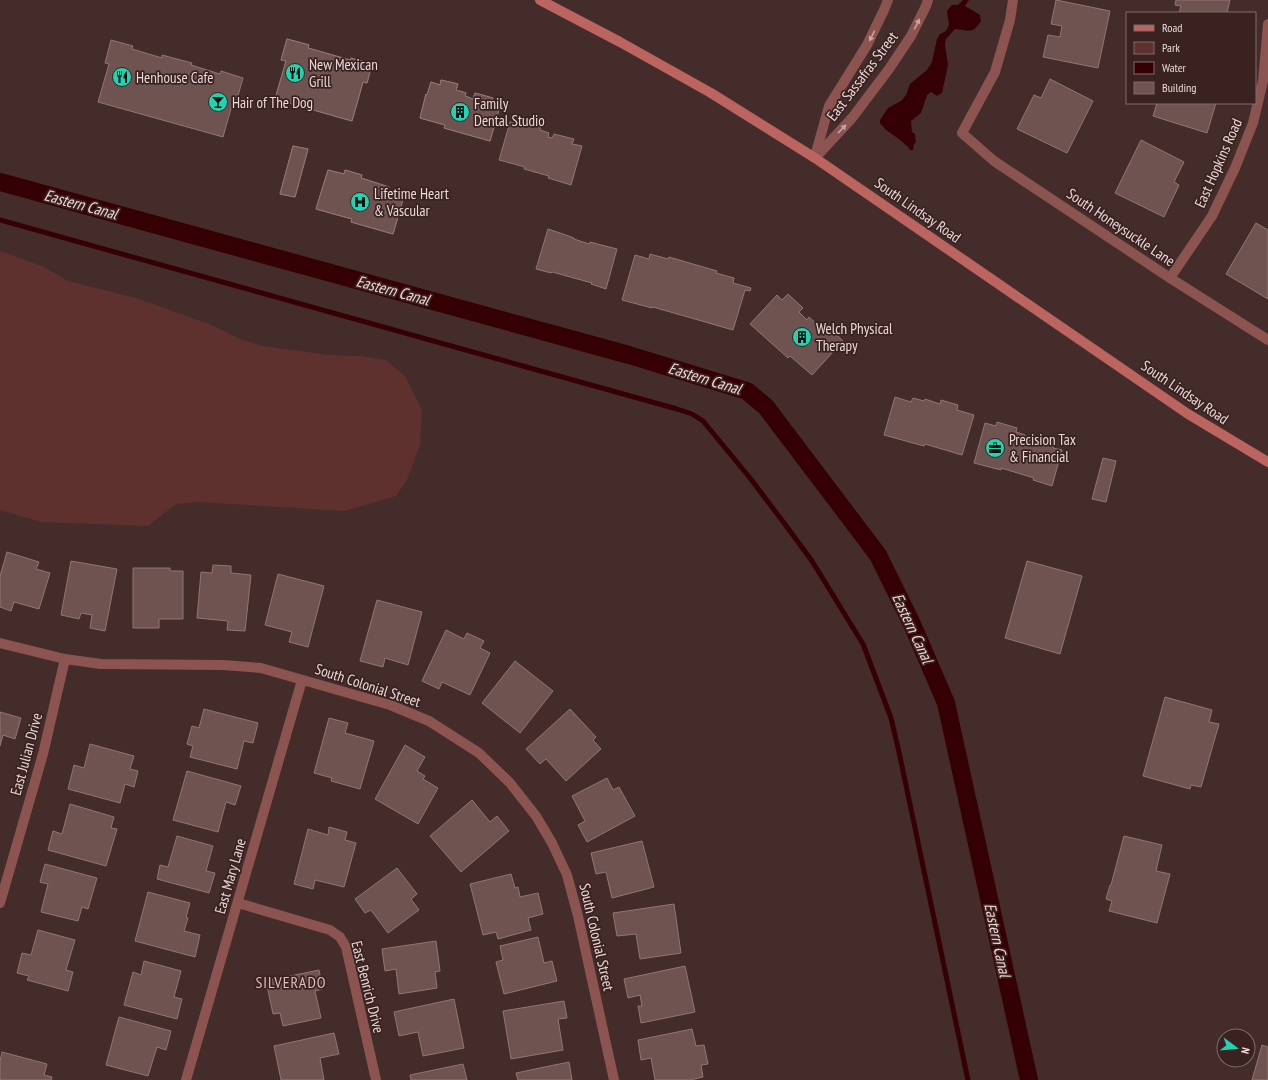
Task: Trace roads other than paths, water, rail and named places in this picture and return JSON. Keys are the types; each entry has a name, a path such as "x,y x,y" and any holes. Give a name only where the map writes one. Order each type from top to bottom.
{"main road":[{"name":"South Lindsay Road","path":"540,0 620,42 711,93 815,158 1188,414 1268,462"}],"street":[{"name":"East Sassafras Street","path":"815,158 830,106 867,45 888,0"},
{"name":"East Sassafras Street","path":"815,158 852,118 889,69 911,36 928,0"},
{"name":"South Honeysuckle Lane","path":"1014,0 1010,20 995,72 962,133 994,161 1170,278 1268,340"},
{"name":"East Hopkins Road","path":"1170,278 1212,216 1235,168 1253,123 1263,81 1268,24"},
{"name":"South Colonial Street","path":"0,642 65,659 101,664 223,664 261,668 390,705 428,721 479,753 510,783 536,816 552,843 567,875 578,916 614,1080"},
{"name":"East Julian Drive","path":"0,903 43,754 65,659"},
{"name":"East Mary Lane","path":"186,1080 302,680"},
{"name":"East Benrich Drive","path":"238,903 330,930 340,938 346,947 376,1080"}],"water":[{"path":"963,0 969,0 965,6 980,15 981,21 973,30 970,31 955,29 946,39 945,45 948,65 942,93 937,96 931,92 927,95 921,113 911,121 912,132 915,134 916,142 913,150 910,150 899,139 886,130 880,123 880,120 888,108 901,101 906,95 910,84 927,70 932,62 937,39 940,34 946,31 949,25 947,11 952,5 958,5"}],"waterway":[{"name":"Eastern Canal","path":"0,182 629,355 747,391 766,407 878,555 912,624 946,703 1029,1080"},
{"path":"0,220 677,409 692,414 703,421 750,478 812,561 863,644 891,718 968,1080"}],"place":[{"name":"New Mexican Grill","path":"295,73"},
{"name":"Henhouse Cafe","path":"122,77"},
{"name":"Hair of The Dog","path":"218,102"},
{"name":"Family Dental Studio","path":"460,112"},
{"name":"Lifetime Heart & Vascular","path":"360,202"},
{"name":"Welch Physical Therapy","path":"802,337"},
{"name":"Precision Tax & Financial","path":"995,448"}],"district":[{"name":"SILVERADO","path":"291,982"}]}
